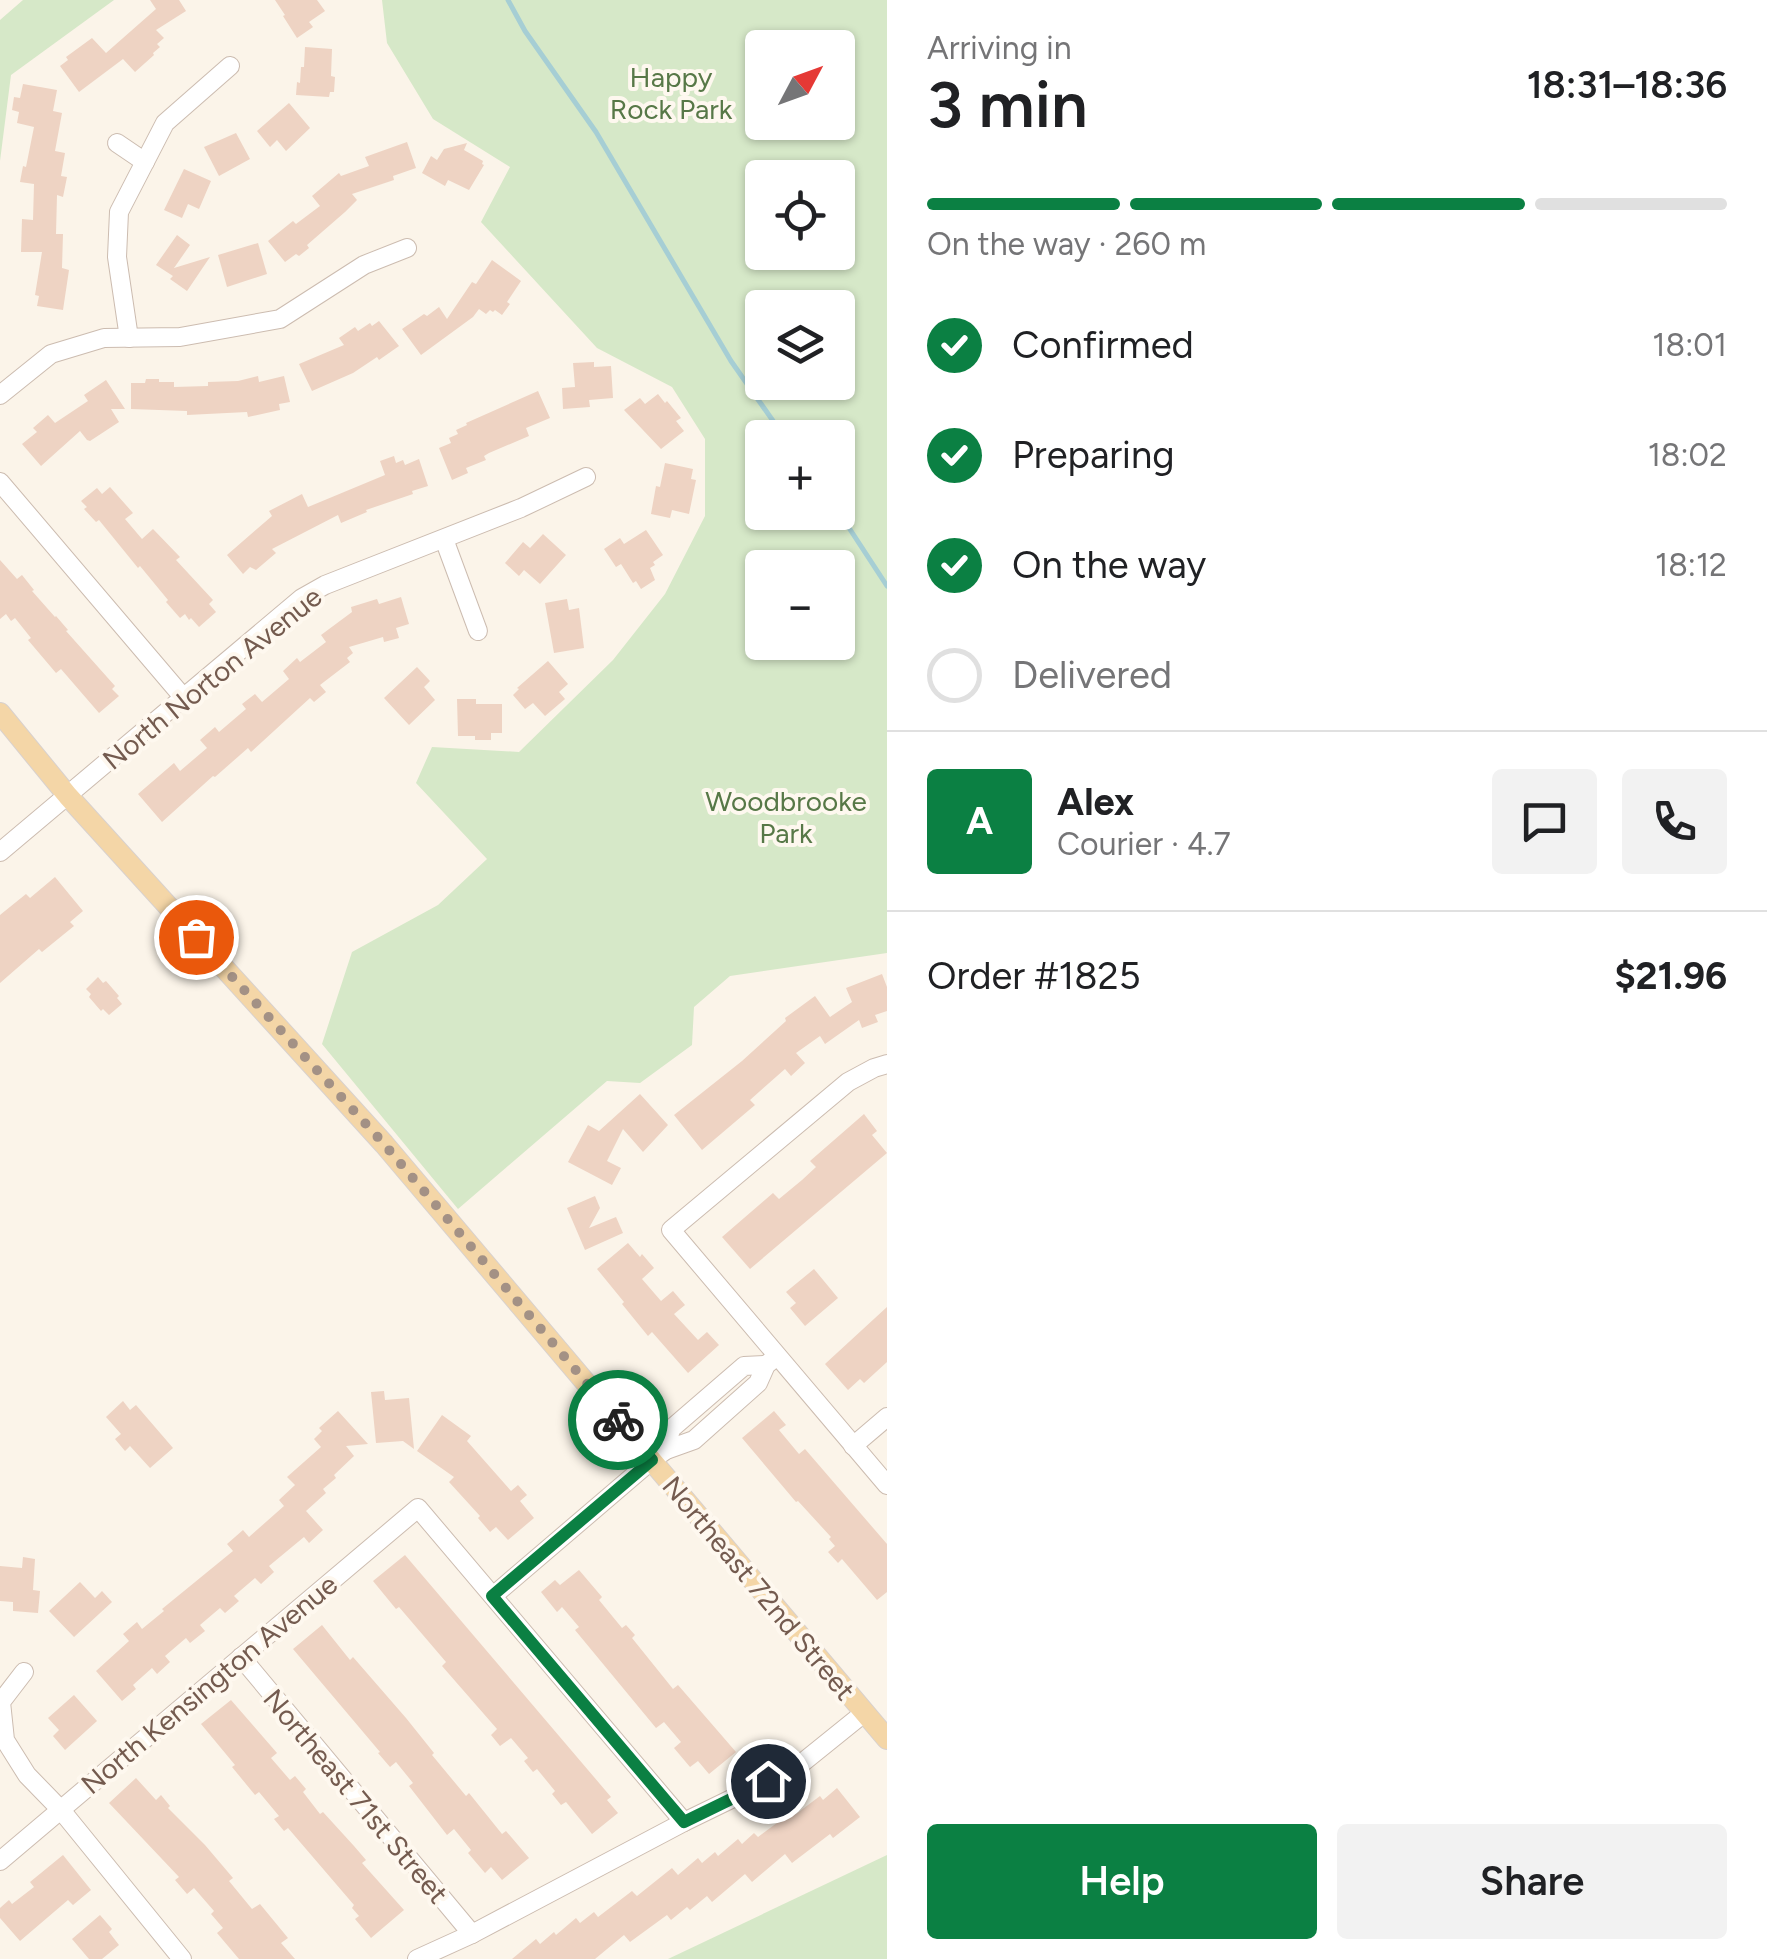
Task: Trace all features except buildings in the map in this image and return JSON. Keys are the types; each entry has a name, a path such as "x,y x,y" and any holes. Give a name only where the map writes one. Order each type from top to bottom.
{"main road":[{"name":"Northeast 72nd Street","path":"0,713 68,796 659,1455 887,1740"}],"street":[{"path":"129,338 116,258 118,212 165,123 230,66"},
{"path":"116,143 145,162"},
{"path":"0,395 52,354 104,338 180,337 280,319 364,266 406,248"},
{"name":"North Norton Avenue","path":"0,852 302,598 521,508 586,477"},
{"path":"0,482 183,697"},
{"path":"444,539 478,631"},
{"path":"887,1064 848,1082 671,1230 771,1360 887,1485"},
{"path":"684,1822 492,1596 659,1455 694,1440 758,1383 771,1360"},
{"path":"853,1446 887,1417"},
{"name":"North Kensington Avenue","path":"0,1862 418,1508 492,1596"},
{"name":"Northeast 71st Street","path":"240,1657 472,1934"},
{"path":"24,1672 1,1702 4,1740 27,1775 61,1810 182,1959"},
{"path":"417,1959 797,1767 864,1714"}],"green space":[{"path":"23,0 114,0 11,75 0,161 0,20"},
{"path":"382,0 887,0 887,953 730,976 694,1007 692,1045 640,1083 607,1081 458,1209 322,1044 352,952 438,905 487,859 416,783 432,747 519,752 613,660 665,594 705,516 705,439 672,387 597,348 481,222 510,167 433,119 387,43"},
{"path":"887,1855 887,1959 668,1959"}],"waterway":[{"path":"508,0 525,31 596,132 731,361 772,420"},
{"path":"850,530 887,586"}],"way so far":[{"path":"196,937 384,1144 618,1420"}],"route":[{"path":"618,1420 652,1460 492,1596 684,1822 768,1781"}],"park label":[{"name":"Happy Rock Park","path":"671,93"},
{"name":"Woodbrooke Park","path":"786,817"}]}
